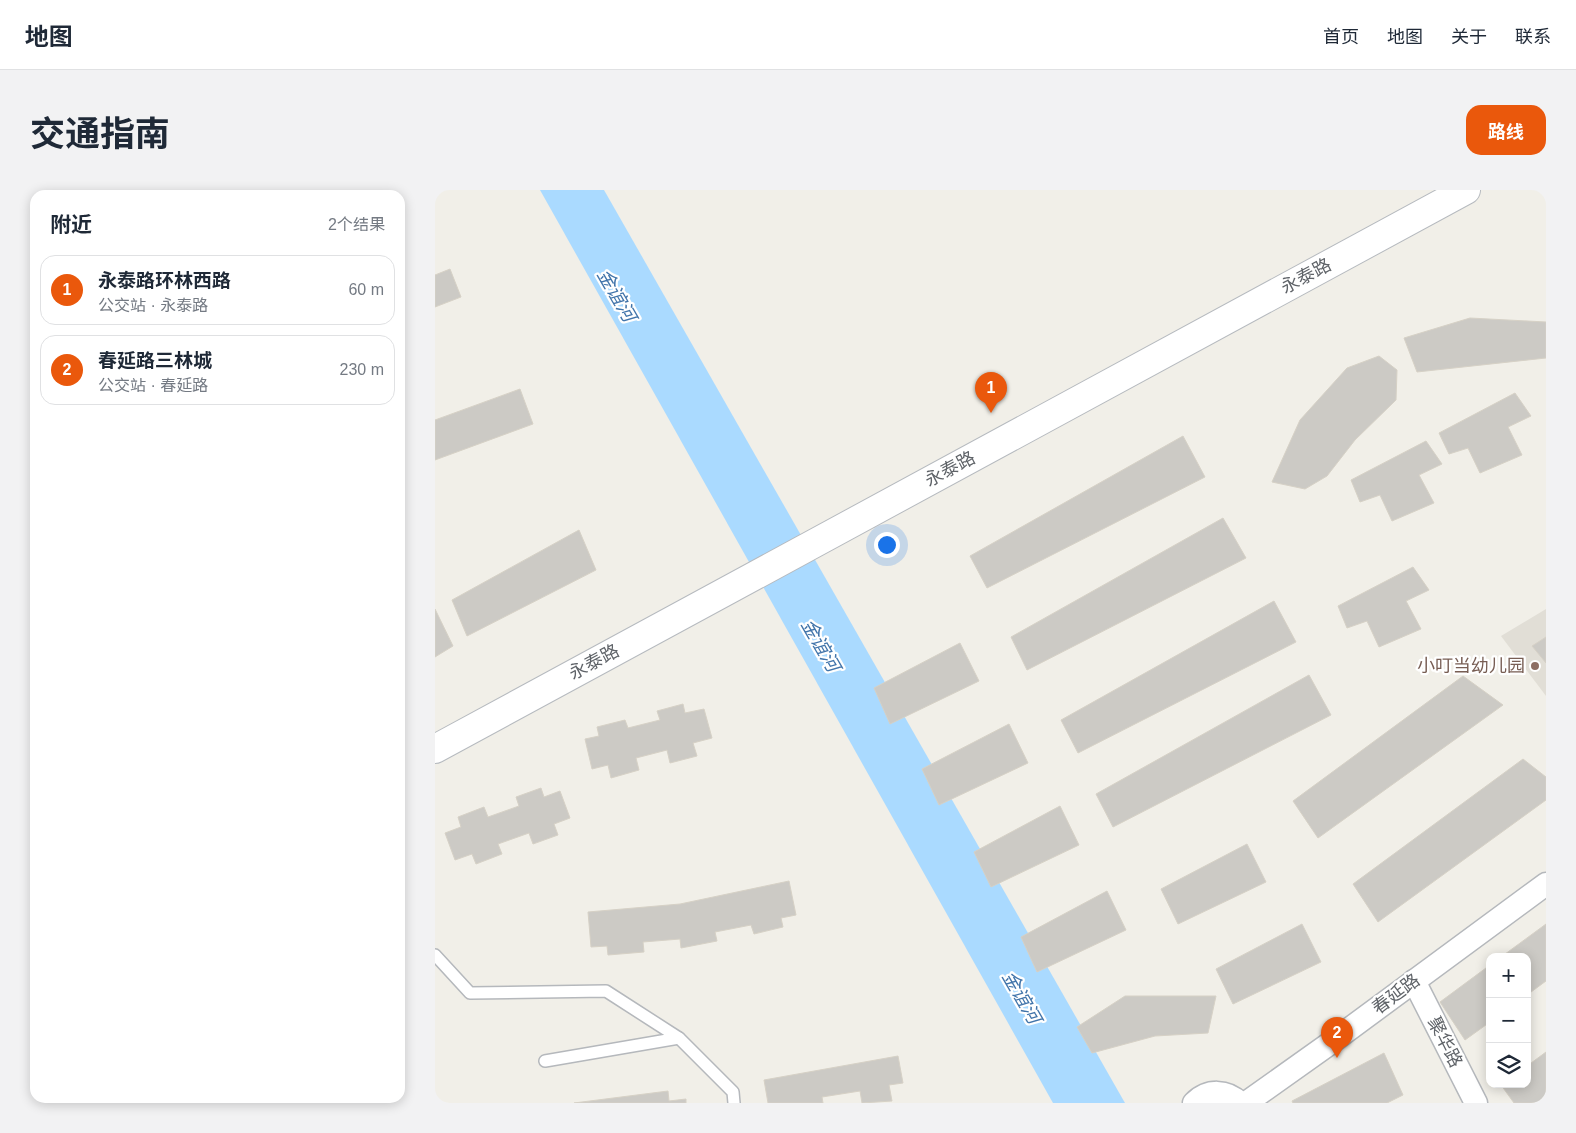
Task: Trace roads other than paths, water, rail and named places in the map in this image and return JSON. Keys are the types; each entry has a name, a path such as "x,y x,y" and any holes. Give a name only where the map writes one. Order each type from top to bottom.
{"street":[{"name":"永泰路","path":"435,749 1466,190"},
{"name":"春延路","path":"1246,1103 1546,884"},
{"name":"聚华路","path":"1413,980 1477,1103"},
{"path":"1194,1103 1199,1098 1210,1093 1222,1092 1234,1097 1240,1103"}],"lane":[{"path":"435,955 470,993 606,991 679,1038 733,1092 734,1103"},
{"path":"545,1061 679,1038"}],"water":[{"name":"金谊河","path":"540,190 604,190 1125,1103 1053,1103"}],"place":[{"name":"永泰路环林西路","path":"991,413"},
{"name":"小叮当幼儿园","path":"1535,666"},
{"name":"春延路三林城","path":"1337,1058"}]}
